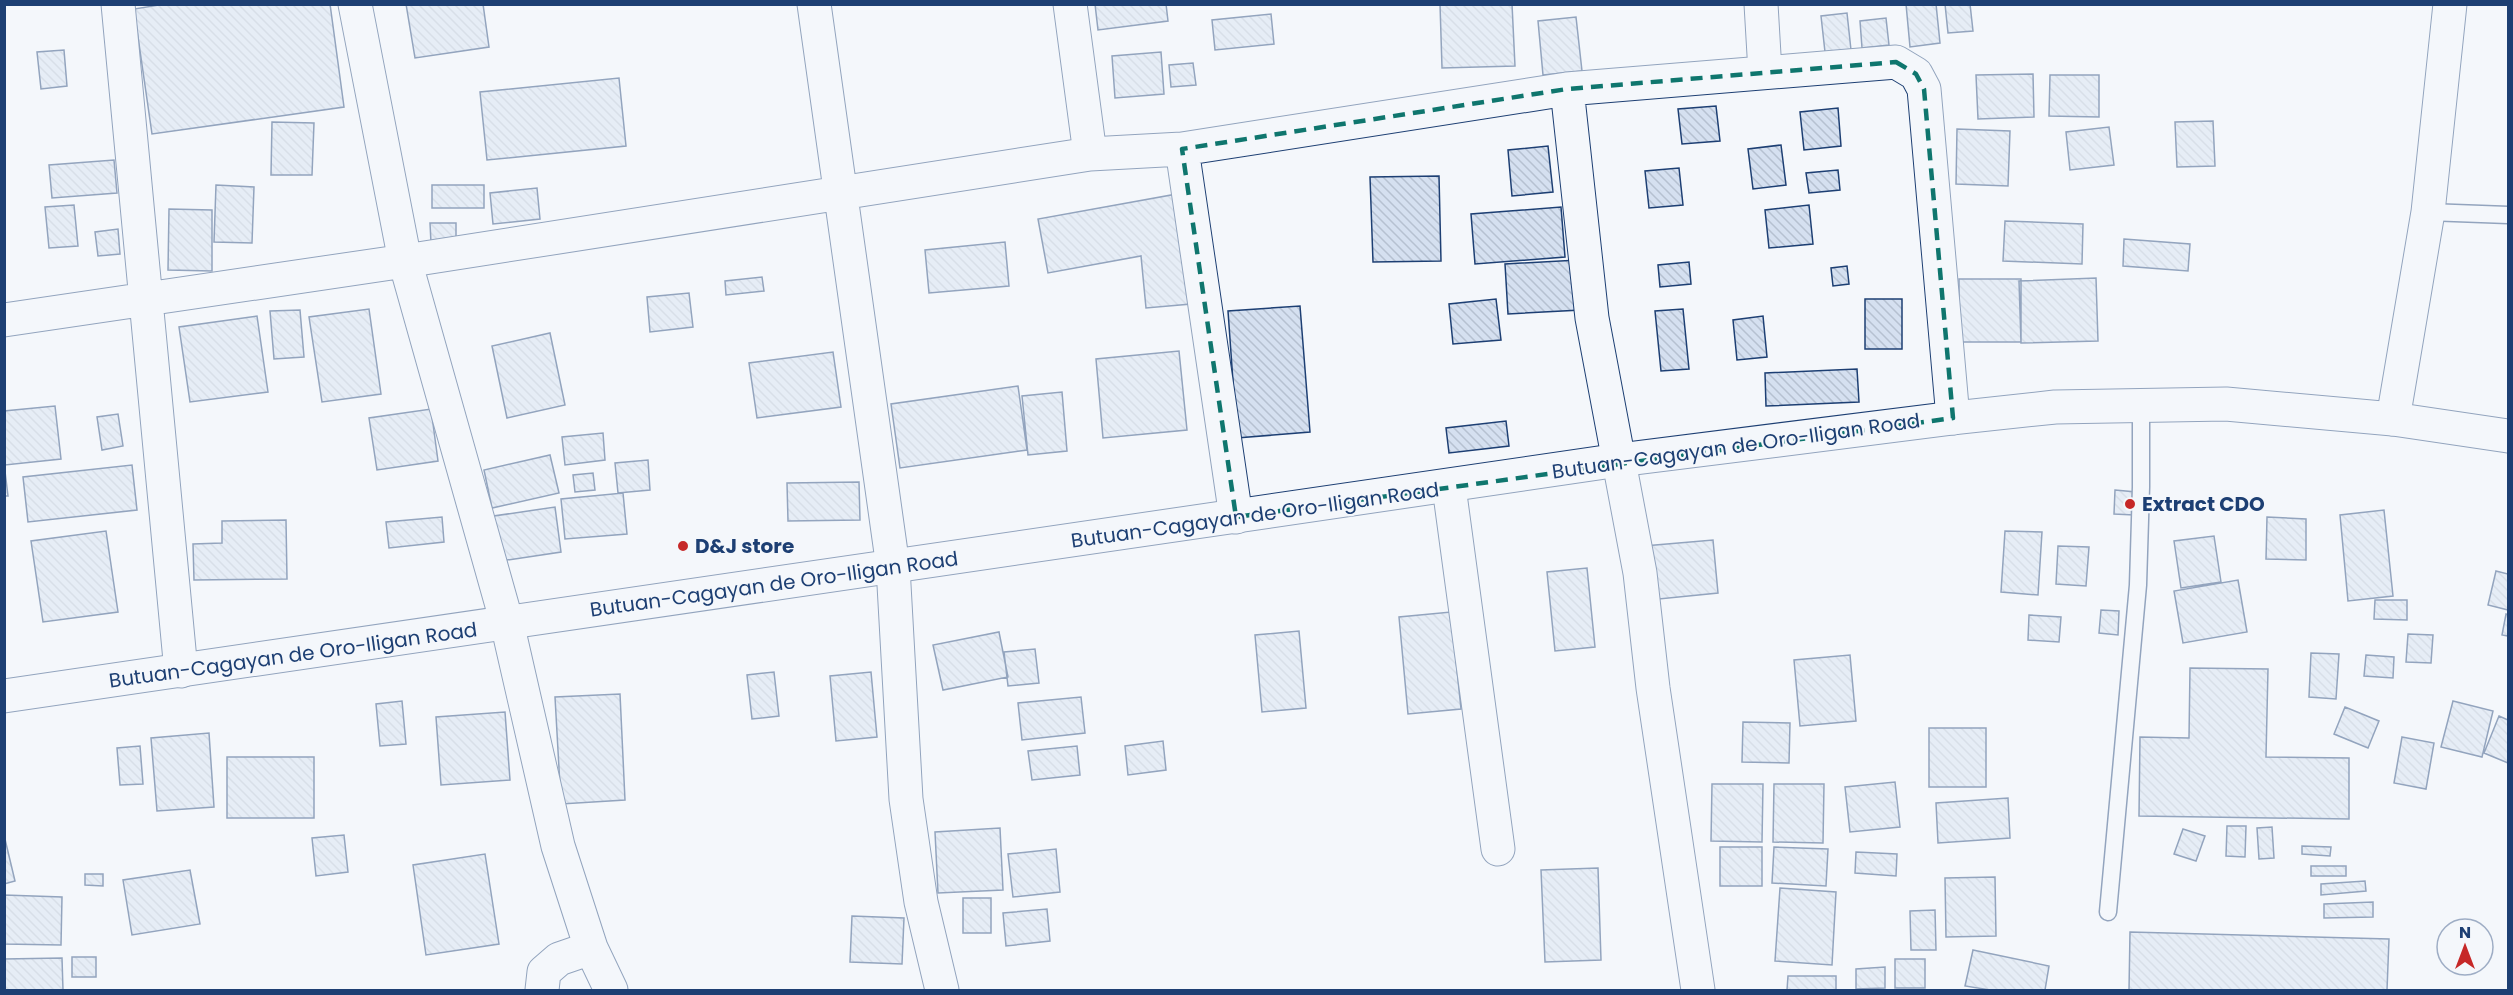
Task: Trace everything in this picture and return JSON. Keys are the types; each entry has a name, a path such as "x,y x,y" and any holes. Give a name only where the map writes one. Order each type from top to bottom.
{"main road":[{"path":"118,4 181,671"},
{"path":"355,4 405,261 507,623 558,846 591,948 610,990"},
{"path":"814,4 893,567 906,799 921,902 932,957 942,990"},
{"path":"1070,4 1090,154"},
{"path":"1761,4 1765,72"},
{"path":"2392,419 2428,212 2450,4"},
{"path":"4,320 405,261 1090,154 1182,149 1567,89 1896,62 1910,69 1921,81 1924,89 1953,418"},
{"path":"1567,89 1592,318 1640,573 1656,711 1698,990"},
{"path":"1182,149 1236,517"},
{"name":"Butuan-Cagayan de Oro-Iligan Road","path":"4,696 1449,487 1619,460 1953,418 2055,408 2226,404 2392,419 2508,436"},
{"path":"1449,487 1498,849"},
{"path":"542,990 543,972 559,959 591,948"}],"lane":[{"path":"2428,212 2508,215"},
{"path":"2108,912 2138,585 2141,406"}],"highlighted area":[{"path":"1896,62 1916,74 1924,89 1953,418 1236,517 1182,149 1567,89 1765,72"}],"building":[{"path":"165,4 330,4 344,107 152,134 134,9"},
{"path":"406,4 483,4 489,47 415,58"},
{"path":"1095,4 1166,4 1168,21 1098,30"},
{"path":"1440,4 1512,4 1515,66 1442,68"},
{"path":"1906,4 1936,4 1940,43 1910,47"},
{"path":"1945,4 1970,4 1973,31 1948,33"},
{"path":"1847,13 1851,50 1825,52 1821,16"},
{"path":"1271,14 1274,44 1215,50 1212,20"},
{"path":"1576,17 1582,71 1543,75 1538,21"},
{"path":"1886,18 1889,45 1862,48 1860,21"},
{"path":"64,50 67,86 41,89 37,52"},
{"path":"1161,52 1164,94 1115,98 1112,56"},
{"path":"1193,63 1196,85 1171,87 1169,65"},
{"path":"2033,74 2034,117 1978,119 1976,75"},
{"path":"2050,75 2099,75 2099,117 2049,116"},
{"path":"619,78 626,146 487,160 480,92"},
{"path":"1716,106 1720,141 1682,144 1678,109"},
{"path":"1838,108 1841,146 1804,150 1800,112"},
{"path":"2213,121 2215,166 2177,167 2175,122"},
{"path":"272,122 314,123 312,175 271,175"},
{"path":"2109,127 2114,165 2070,170 2066,132"},
{"path":"1957,129 2010,131 2008,186 1956,184"},
{"path":"1781,145 1786,185 1753,189 1748,149"},
{"path":"1548,146 1553,192 1512,196 1508,150"},
{"path":"114,160 117,193 52,198 49,165"},
{"path":"1679,168 1683,205 1649,208 1645,171"},
{"path":"1838,170 1840,190 1809,193 1806,173"},
{"path":"1439,176 1441,261 1373,262 1370,177"},
{"path":"216,185 254,187 252,243 214,242"},
{"path":"432,185 484,185 484,208 432,208"},
{"path":"537,188 540,219 493,224 490,193"},
{"path":"1177,194 1191,304 1146,308 1141,256 1048,273 1038,219"},
{"path":"74,205 78,246 49,248 45,207"},
{"path":"1809,205 1813,244 1769,248 1765,210"},
{"path":"1561,207 1565,257 1475,264 1471,214"},
{"path":"169,209 212,210 212,271 168,270"},
{"path":"2005,221 2083,224 2082,264 2003,261"},
{"path":"430,223 456,223 456,242 431,243"},
{"path":"118,229 120,254 98,256 95,232"},
{"path":"2124,239 2190,244 2188,271 2123,266"},
{"path":"1005,242 1009,286 929,293 925,250"},
{"path":"1578,260 1581,310 1508,314 1505,264"},
{"path":"1689,262 1691,284 1660,287 1658,265"},
{"path":"1847,266 1849,284 1833,286 1831,268"},
{"path":"762,277 764,291 726,295 725,281"},
{"path":"2096,278 2098,341 2021,343 2019,281"},
{"path":"1959,279 2021,279 2021,342 1959,342"},
{"path":"689,293 693,327 650,332 647,297"},
{"path":"1496,299 1501,340 1453,344 1449,304"},
{"path":"1865,299 1902,299 1902,349 1865,349"},
{"path":"1300,306 1310,432 1237,438 1228,311"},
{"path":"369,309 381,394 322,402 309,317"},
{"path":"1683,309 1689,369 1661,371 1655,311"},
{"path":"300,310 304,357 274,359 270,311"},
{"path":"257,316 268,392 190,402 179,327"},
{"path":"1763,316 1767,357 1737,360 1733,320"},
{"path":"550,333 565,405 507,418 492,346"},
{"path":"1179,351 1187,430 1103,438 1096,359"},
{"path":"833,352 841,407 757,418 749,363"},
{"path":"1857,369 1859,402 1766,406 1765,373"},
{"path":"1018,386 1027,450 900,468 891,404"},
{"path":"1062,392 1067,451 1028,455 1022,396"},
{"path":"55,406 61,459 5,465 4,411"},
{"path":"431,409 438,461 377,470 369,418"},
{"path":"118,414 123,446 102,450 97,417"},
{"path":"1506,421 1509,446 1449,453 1446,428"},
{"path":"603,433 605,460 565,465 562,437"},
{"path":"550,455 559,493 492,508 484,470"},
{"path":"648,460 650,490 618,493 615,463"},
{"path":"4,463 8,496 4,496"},
{"path":"132,465 137,510 28,522 23,477"},
{"path":"593,473 595,490 575,492 573,475"},
{"path":"859,482 860,520 788,521 787,483"},
{"path":"2115,490 2136,492 2134,515 2114,514"},
{"path":"623,493 627,534 565,539 561,499"},
{"path":"555,507 561,552 494,562 487,517"},
{"path":"2384,510 2393,596 2348,601 2340,515"},
{"path":"442,517 444,542 389,548 386,522"},
{"path":"2267,517 2306,519 2306,560 2266,559"},
{"path":"286,520 287,579 194,580 193,544 222,543 222,521"},
{"path":"106,531 118,612 43,622 31,541"},
{"path":"2005,531 2042,532 2038,595 2001,592"},
{"path":"2214,536 2221,582 2181,588 2174,541"},
{"path":"1713,540 1718,593 1649,600 1644,546"},
{"path":"2058,546 2089,547 2086,586 2056,584"},
{"path":"1587,568 1595,647 1555,651 1547,572"},
{"path":"2496,571 2508,574 2508,610 2488,605"},
{"path":"2238,580 2247,632 2183,643 2174,591"},
{"path":"2375,600 2407,600 2407,620 2374,619"},
{"path":"2101,610 2119,611 2118,635 2099,633"},
{"path":"1451,612 1461,709 1408,714 1399,617"},
{"path":"2506,614 2508,615 2508,636 2502,635"},
{"path":"2029,615 2061,617 2059,642 2028,640"},
{"path":"1299,631 1306,708 1262,712 1255,635"},
{"path":"999,632 1008,677 943,690 933,645"},
{"path":"2408,634 2433,635 2431,663 2406,662"},
{"path":"1035,649 1039,683 1008,686 1004,652"},
{"path":"2311,653 2339,654 2336,699 2309,697"},
{"path":"1850,655 1856,721 1800,726 1794,660"},
{"path":"2366,655 2394,657 2393,678 2364,676"},
{"path":"2190,668 2268,669 2266,757 2349,758 2349,819 2139,816 2140,737 2189,738"},
{"path":"774,672 779,716 752,719 747,675"},
{"path":"871,672 877,737 836,741 830,676"},
{"path":"620,694 625,800 561,804 555,697"},
{"path":"1081,697 1085,733 1022,740 1018,703"},
{"path":"402,701 406,744 380,746 376,704"},
{"path":"2453,701 2493,711 2482,757 2441,747"},
{"path":"2345,707 2379,721 2368,748 2334,734"},
{"path":"505,712 510,780 441,785 436,717"},
{"path":"2499,716 2508,720 2508,763 2484,753"},
{"path":"1743,722 1790,723 1789,763 1742,762"},
{"path":"1929,728 1986,728 1986,787 1929,787"},
{"path":"209,733 214,807 157,811 151,738"},
{"path":"2402,737 2434,743 2426,789 2394,783"},
{"path":"1163,741 1166,770 1128,775 1125,746"},
{"path":"140,746 143,784 120,785 117,748"},
{"path":"1077,746 1080,775 1032,780 1028,751"},
{"path":"227,757 314,757 314,818 227,818"},
{"path":"1895,782 1900,827 1850,832 1845,787"},
{"path":"1712,784 1763,784 1762,842 1711,841"},
{"path":"1774,784 1824,784 1823,843 1773,842"},
{"path":"2008,798 2010,838 1938,843 1936,803"},
{"path":"2227,826 2246,826 2245,857 2226,856"},
{"path":"2272,827 2274,858 2259,859 2257,828"},
{"path":"1000,828 1003,890 938,893 935,832"},
{"path":"2183,829 2205,836 2196,861 2174,854"},
{"path":"4,835 15,881 4,884"},
{"path":"344,835 348,872 316,876 312,838"},
{"path":"2302,846 2331,847 2330,856 2302,854"},
{"path":"1720,847 1762,847 1762,886 1720,886"},
{"path":"1774,847 1828,849 1826,886 1772,883"},
{"path":"1056,849 1060,892 1013,897 1008,854"},
{"path":"1856,852 1897,854 1896,876 1855,873"},
{"path":"485,854 499,944 426,955 413,865"},
{"path":"2311,866 2346,866 2346,876 2311,876"},
{"path":"1598,868 1601,960 1545,962 1541,870"},
{"path":"190,870 200,924 132,935 123,880"},
{"path":"85,874 103,874 103,886 85,885"},
{"path":"1995,877 1996,936 1946,937 1945,878"},
{"path":"2365,881 2366,891 2321,895 2321,884"},
{"path":"1780,888 1836,892 1832,965 1775,961"},
{"path":"4,895 62,897 61,945 4,944"},
{"path":"963,898 991,898 991,933 963,933"},
{"path":"2373,902 2373,917 2324,918 2324,904"},
{"path":"1047,909 1050,941 1006,946 1003,913"},
{"path":"1935,910 1936,950 1911,950 1910,911"},
{"path":"852,916 904,918 902,964 850,962"},
{"path":"2130,932 2389,939 2387,990 2129,990"},
{"path":"1973,950 2049,966 2045,990 1990,990 1965,986"},
{"path":"72,957 96,957 96,977 72,977"},
{"path":"62,958 63,990 4,990 4,959"},
{"path":"1895,959 1925,959 1925,988 1895,988"},
{"path":"1885,967 1885,988 1856,989 1856,969"},
{"path":"1788,976 1836,976 1836,990 1787,990"}],"place":[{"name":"Extract CDO","path":"2130,504"},
{"name":"D&J store","path":"683,546"}]}
